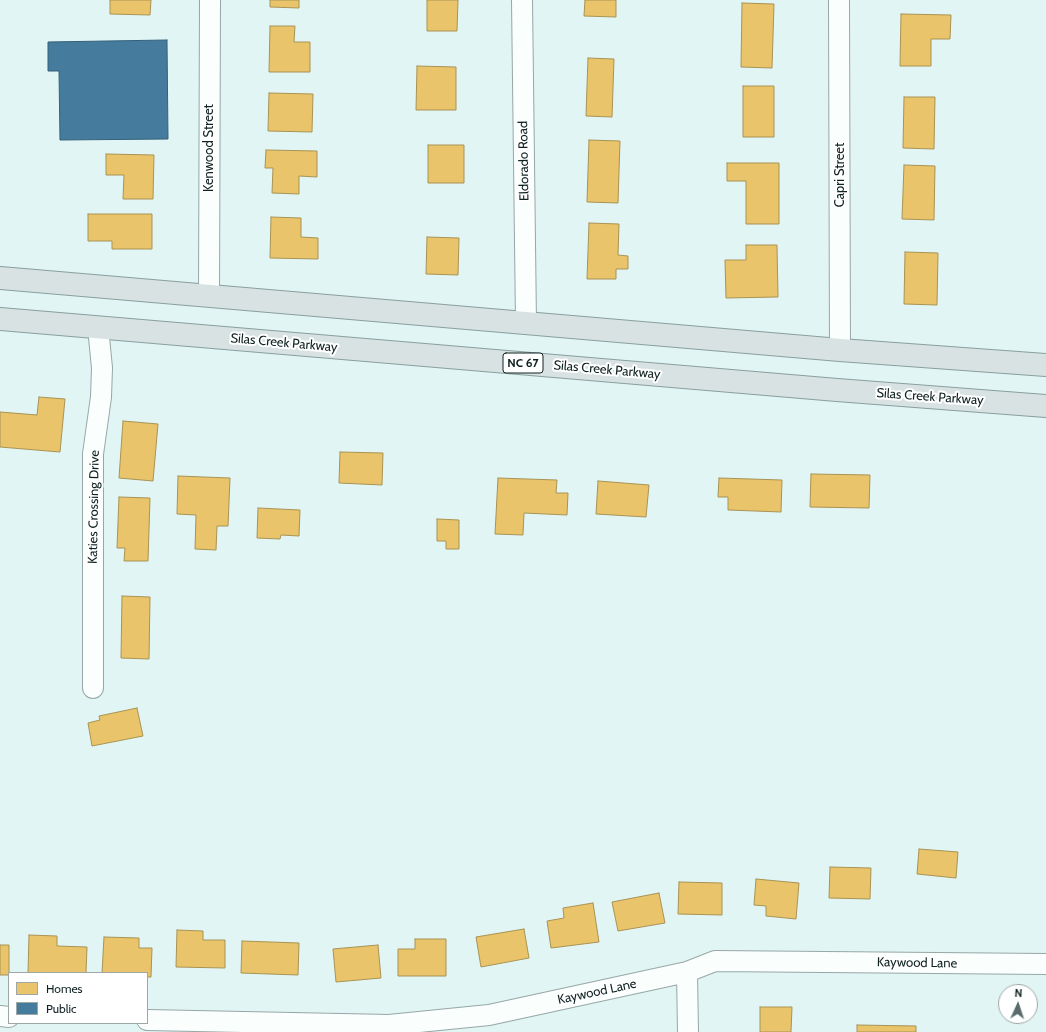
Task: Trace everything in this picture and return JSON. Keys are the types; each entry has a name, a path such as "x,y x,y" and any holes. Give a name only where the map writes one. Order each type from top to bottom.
{"main road":[{"path":"0,278 840,350 1046,365"},
{"name":"Silas Creek Parkway","path":"0,319 837,390 1046,406"}],"street":[{"name":"Kenwood Street","path":"209,296 210,0"},
{"name":"Eldorado Road","path":"522,0 526,323"},
{"name":"Capri Street","path":"839,0 840,350"},
{"name":"Katies Crossing Drive","path":"93,688 93,454 101,397 102,368 98,327"},
{"name":"Kaywood Lane","path":"148,1020 389,1025 489,1015 687,972 715,961 1046,964"},
{"path":"687,972 688,1032"}],"building: Homes":[{"path":"110,0 151,0 150,15 110,14"},
{"path":"270,0 299,0 299,8 270,7"},
{"path":"427,0 458,0 457,31 427,31"},
{"path":"585,0 616,0 616,17 584,16"},
{"path":"742,3 774,4 772,68 741,67"},
{"path":"901,14 951,15 950,39 931,39 931,66 900,66"},
{"path":"270,26 295,26 294,42 310,42 310,72 269,72"},
{"path":"588,58 614,59 612,117 586,116"},
{"path":"417,66 456,67 456,110 416,110"},
{"path":"743,86 774,86 774,137 743,137"},
{"path":"269,93 313,94 312,132 268,131"},
{"path":"904,97 935,97 934,149 903,148"},
{"path":"589,140 620,141 618,203 587,202"},
{"path":"428,145 464,145 464,183 428,183"},
{"path":"266,150 317,151 317,177 299,176 299,194 272,193 273,168 265,168"},
{"path":"106,154 154,155 153,199 123,199 124,175 106,175"},
{"path":"727,163 779,163 779,224 746,224 746,181 727,181"},
{"path":"904,165 935,166 934,220 902,219"},
{"path":"88,214 152,214 152,249 112,249 112,241 88,241"},
{"path":"271,217 301,218 301,237 318,238 318,259 270,258"},
{"path":"589,223 619,224 618,255 628,256 628,269 616,269 616,279 587,279"},
{"path":"427,237 459,238 458,275 426,274"},
{"path":"746,245 777,245 778,297 726,298 725,260 746,260"},
{"path":"905,252 938,253 937,305 904,304"},
{"path":"39,397 65,399 60,452 0,447 0,412 37,415"},
{"path":"123,421 158,424 153,481 119,478"},
{"path":"340,452 383,453 382,485 339,483"},
{"path":"811,474 870,475 869,508 810,507"},
{"path":"178,476 230,478 228,526 217,526 216,550 195,549 196,515 177,514"},
{"path":"498,478 557,480 556,493 568,493 567,515 524,513 523,535 495,534"},
{"path":"719,478 782,480 781,512 728,510 728,497 718,497"},
{"path":"598,481 649,485 646,517 596,514"},
{"path":"119,497 150,498 148,561 124,561 125,548 117,548"},
{"path":"258,508 300,510 299,536 281,535 280,539 257,538"},
{"path":"437,519 459,520 459,549 446,549 446,541 437,541"},
{"path":"122,596 150,597 149,659 121,658"},
{"path":"137,708 143,736 92,746 88,723 100,720 99,716"},
{"path":"919,849 958,852 956,878 917,874"},
{"path":"830,867 871,868 870,899 829,898"},
{"path":"756,879 799,883 796,919 766,916 766,906 754,905"},
{"path":"679,882 722,883 722,915 678,914"},
{"path":"659,893 665,923 618,931 612,902"},
{"path":"593,903 599,942 551,948 547,921 564,918 563,908"},
{"path":"524,929 529,958 481,967 476,937"},
{"path":"177,930 203,931 203,940 225,940 225,968 176,967"},
{"path":"29,935 57,936 57,946 87,947 86,972 28,972"},
{"path":"104,937 139,938 139,948 152,948 151,977 148,977 148,972 102,972"},
{"path":"415,939 446,939 446,976 398,976 398,949 415,949"},
{"path":"242,941 299,943 298,975 241,973"},
{"path":"0,945 9,945 9,972 8,975 0,975"},
{"path":"378,945 381,978 336,982 333,949"},
{"path":"760,1007 792,1007 791,1032 760,1032"},
{"path":"857,1025 916,1026 916,1032 857,1032"}],"building: Public":[{"path":"167,40 168,139 60,140 59,71 48,71 48,42"}]}
